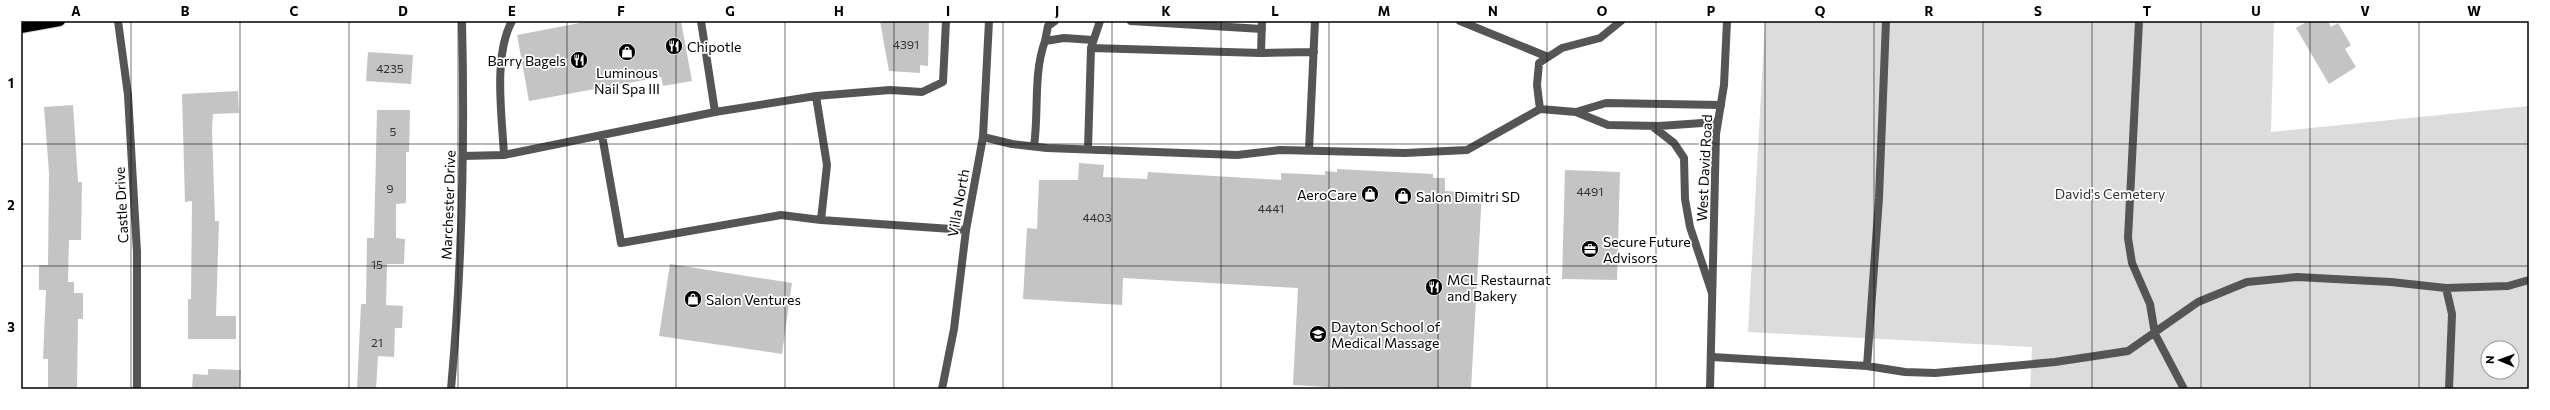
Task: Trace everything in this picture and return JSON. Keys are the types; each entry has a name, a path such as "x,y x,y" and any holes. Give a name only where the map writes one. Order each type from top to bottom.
{"main road":[{"path":"21,28 60,21"}],"street":[{"name":"Castle Drive","path":"118,21 128,95 137,252 137,389"},
{"name":"Marchester Drive","path":"451,389 456,328 463,156 462,21"},
{"path":"504,155 501,87 505,35 512,21"},
{"path":"701,21 715,112"},
{"path":"463,156 504,155 715,112 816,96 877,91 922,92 943,82 946,21"},
{"name":"Villa North","path":"942,389 954,329 966,230 983,137 989,21"},
{"path":"1034,146 1038,118 1038,67 1048,26 1055,21"},
{"path":"1088,150 1092,44 1100,21"},
{"path":"1131,21 1262,24"},
{"path":"1254,21 1262,24"},
{"path":"1309,150 1315,21"},
{"path":"1460,21 1548,57"},
{"path":"1540,109 1537,85 1540,63 1562,48 1600,38 1621,21"},
{"name":"West David Road","path":"1710,389 1718,122 1721,105 1727,21"},
{"path":"1867,366 1879,198 1886,21"},
{"path":"2139,21 2128,238 2132,263 2150,304 2155,334 2184,389"},
{"path":"1261,53 1262,24"},
{"path":"1045,41 1064,38 1092,44 1261,53 1314,52"},
{"path":"816,96 827,165 821,220"},
{"path":"1576,112 1606,103 1721,105"},
{"path":"983,137 1012,144 1088,150 1237,155 1280,150 1405,153 1467,150 1540,109 1576,112 1608,124 1652,126 1718,122"},
{"path":"1652,126 1674,143 1684,158 1685,199 1690,227 1713,296"},
{"path":"602,135 621,243 781,215 821,220 966,230"},
{"path":"1712,357 1867,366 1905,372 1935,373 2055,362 2128,351 2155,334 2198,302 2247,282 2297,278 2391,282 2446,288 2508,286 2529,280"},
{"path":"2446,288 2452,314 2449,389"}],"green space":[{"name":"David's Cemetery","path":"1765,21 2274,21 2271,132 2529,106 2529,389 2030,389 2032,347 1748,332"}],"building":[{"path":"590,21 681,21 692,81 663,86 661,77 529,101 517,35"},
{"path":"880,21 929,21 928,66 920,65 920,73 889,71"},
{"path":"2308,21 2328,21 2331,27 2338,23 2351,45 2345,49 2356,67 2329,84 2296,28"},
{"path":"368,52 413,55 411,84 366,81"},
{"path":"238,91 239,113 213,114 212,128 215,221 219,221 216,316 236,316 236,339 188,339 188,299 191,299 192,201 185,202 182,94"},
{"path":"73,105 78,182 82,182 81,240 69,240 68,282 74,282 74,293 83,293 83,319 78,319 77,389 48,389 48,359 43,359 46,290 39,290 39,265 48,265 49,173 44,107"},
{"path":"377,110 410,110 409,152 406,152 406,203 396,204 396,238 405,239 404,264 387,264 386,305 403,306 402,328 395,328 394,357 378,356 376,389 357,389 361,304 366,304 367,238 374,238"},
{"path":"1079,163 1104,165 1103,177 1147,179 1148,172 1281,180 1281,173 1325,175 1325,171 1337,172 1337,169 1433,174 1433,178 1445,178 1445,191 1482,193 1471,389 1361,389 1293,385 1298,288 1123,278 1122,305 1023,299 1027,228 1037,229 1039,180 1078,180"},
{"path":"1565,170 1620,172 1617,280 1562,279"},
{"path":"670,264 792,283 782,354 659,336"},
{"path":"208,369 241,370 240,389 192,389 193,374 208,375"}],"place":[{"name":"Chipotle","path":"674,46"},
{"name":"Luminous Nail Spa III","path":"627,52"},
{"name":"Barry Bagels","path":"579,60"},
{"name":"AeroCare","path":"1370,194"},
{"name":"Salon Dimitri SD","path":"1403,196"},
{"name":"Secure Future Advisors","path":"1590,249"},
{"name":"MCL Restaurnat and Bakery","path":"1434,287"},
{"name":"Salon Ventures","path":"693,299"},
{"name":"Dayton School of Medical Massage","path":"1318,334"}]}
